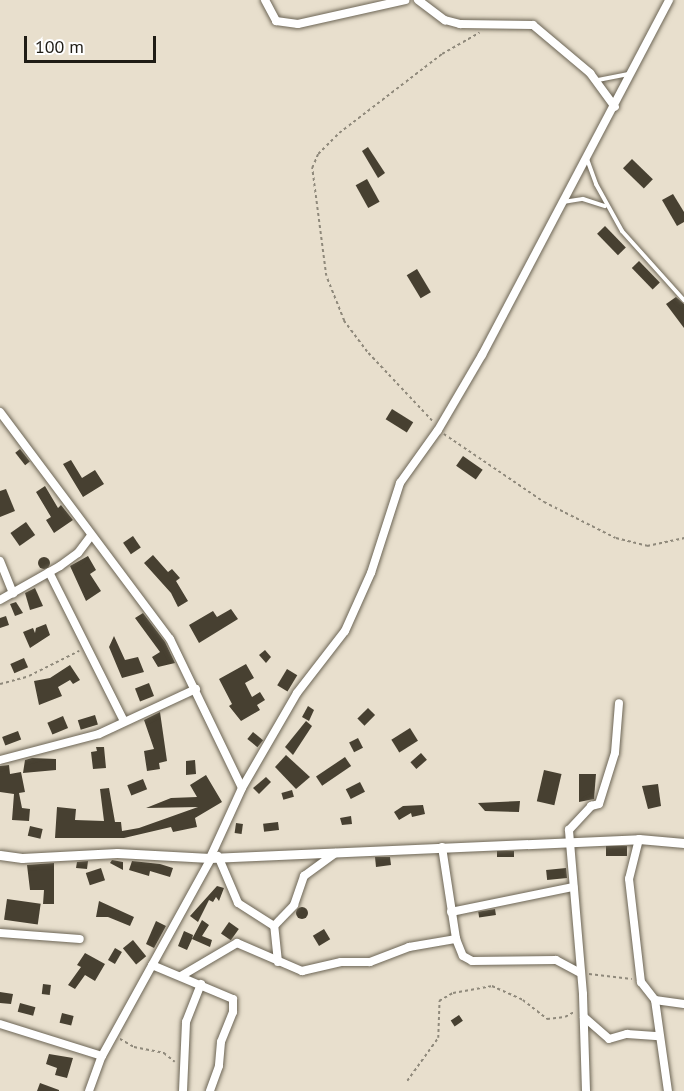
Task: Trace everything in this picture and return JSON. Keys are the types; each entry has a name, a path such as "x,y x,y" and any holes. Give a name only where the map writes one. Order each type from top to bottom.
{"street":[{"path":"265,0 276,21 298,24 405,0"},
{"path":"418,0 445,20 488,27 533,25 597,80 615,107"},
{"path":"97,1091 90,1087 102,1056 213,857 242,788 297,693 345,631 371,573 400,483 439,429 615,107 669,0"},
{"path":"0,412 90,537 156,620 196,689 242,788"},
{"path":"0,600 78,553 90,537"},
{"path":"0,561 13,593"},
{"path":"49,572 124,721"},
{"path":"0,760 99,734 196,689"},
{"path":"586,1091 584,1012 568,842 573,824 599,804 615,753 619,703"},
{"path":"639,840 629,879 641,982 655,1000 668,1091"},
{"path":"0,855 22,858 117,853 213,857 568,842 639,840 684,843"},
{"path":"442,847 456,939 463,956 472,961 556,960 580,973"},
{"path":"278,962 274,926 294,904 304,876 337,852"},
{"path":"213,857 238,903 274,926"},
{"path":"451,912 573,887"},
{"path":"0,933 80,939"},
{"path":"180,976 237,943 302,971 340,962 370,962 410,947 456,939"},
{"path":"152,965 230,995 235,1006 221,1042 219,1066 210,1091"},
{"path":"183,1091 186,1022 201,984"},
{"path":"655,1000 684,1004"},
{"path":"584,1012 609,1039 627,1034 659,1036"},
{"path":"0,1024 102,1056"}],"lane":[{"path":"597,80 633,72"},
{"path":"587,158 607,207 635,248 684,300"},
{"path":"562,202 583,199 607,207"}],"path":[{"path":"488,27 442,54 377,102 318,154 312,168 326,276 344,321 366,352 439,429 544,502 616,538 647,546 684,538"},
{"path":"0,684 29,676 87,646"},
{"path":"580,973 641,982"},
{"path":"407,1081 438,1038 439,1001 453,993 478,986 500,988 547,1019 584,1012"},
{"path":"114,1034 134,1047 168,1055 184,1072"}],"building":[{"path":"368,147 385,173 378,178 362,151"},
{"path":"632,159 653,179 644,188 623,168"},
{"path":"367,179 380,202 368,208 356,185"},
{"path":"673,194 684,212 684,222 677,226 662,200"},
{"path":"605,226 626,248 618,255 597,234"},
{"path":"639,261 660,283 653,290 632,268"},
{"path":"417,269 431,292 421,298 407,275"},
{"path":"676,297 684,304 684,328 666,304"},
{"path":"392,409 413,422 407,432 386,419"},
{"path":"20,449 30,462 25,465 15,453"},
{"path":"463,456 483,470 476,480 456,466"},
{"path":"71,460 82,478 95,470 104,484 83,497 63,464"},
{"path":"45,486 58,508 61,505 73,520 54,533 46,520 51,517 36,492"},
{"path":"6,489 15,511 0,517 0,491"},
{"path":"26,522 35,535 20,546 10,533"},
{"path":"133,536 141,548 131,554 123,543"},
{"path":"153,555 168,572 172,569 180,578 176,581 188,601 178,607 171,593 144,563"},
{"path":"88,556 96,570 90,574 101,591 86,601 70,566"},
{"path":"46,557 50,563 46,569 42,569 38,561"},
{"path":"35,588 43,606 30,610 25,593"},
{"path":"16,602 23,613 15,616 10,604"},
{"path":"231,609 238,619 199,643 189,625 213,611 217,617"},
{"path":"143,613 165,642 175,663 158,667 152,657 160,652 135,618"},
{"path":"6,616 9,625 0,628 0,618"},
{"path":"46,624 50,635 30,648 23,632 33,628 35,633 36,628"},
{"path":"114,636 125,660 138,657 144,672 122,678 109,647"},
{"path":"265,650 271,657 266,663 259,655"},
{"path":"24,658 28,667 14,673 10,664"},
{"path":"246,664 254,678 245,683 252,697 260,692 265,700 257,705 260,710 241,721 229,706 232,704 219,679"},
{"path":"70,665 80,680 73,684 70,680 58,687 62,696 39,705 34,681 50,678"},
{"path":"287,669 297,675 288,691 277,685"},
{"path":"149,683 154,696 140,701 135,688"},
{"path":"308,706 314,710 309,721 302,717"},
{"path":"368,708 375,715 364,726 357,719"},
{"path":"160,712 167,761 159,763 160,769 147,771 144,751 154,749 144,720"},
{"path":"95,715 98,725 81,730 78,720"},
{"path":"63,716 68,728 52,735 47,723"},
{"path":"306,721 312,726 293,755 285,747"},
{"path":"410,728 418,741 399,752 391,740"},
{"path":"18,731 21,739 5,745 2,737"},
{"path":"253,732 263,740 257,747 247,739"},
{"path":"358,738 363,748 354,752 349,743"},
{"path":"96,747 104,747 106,768 93,769 91,752 97,751"},
{"path":"421,753 427,760 416,769 410,762"},
{"path":"286,755 310,777 296,789 275,767"},
{"path":"345,757 351,766 322,786 316,777"},
{"path":"56,759 56,770 23,773 25,760"},
{"path":"195,760 196,774 186,775 186,761"},
{"path":"9,765 10,774 21,772 25,792 19,793 22,808 30,809 29,821 12,820 14,794 0,792 0,766"},
{"path":"544,770 562,774 554,805 537,801"},
{"path":"579,774 596,774 594,799 579,802"},
{"path":"206,775 222,802 195,818 197,827 173,832 171,827 124,838 55,838 57,807 76,809 75,820 104,821 100,789 109,788 115,822 121,822 122,831 139,828 198,807 146,808 171,798 197,797 190,785"},
{"path":"266,777 271,782 259,794 253,788"},
{"path":"143,779 147,789 131,796 127,785"},
{"path":"360,782 365,792 351,799 346,789"},
{"path":"658,784 661,806 648,809 642,786"},
{"path":"292,790 294,797 283,800 281,793"},
{"path":"520,801 519,812 485,811 478,803"},
{"path":"423,805 425,814 412,817 411,813 399,820 394,812 403,806"},
{"path":"351,816 352,824 342,825 340,818"},
{"path":"278,822 279,830 264,832 263,824"},
{"path":"236,823 243,824 242,834 235,833"},
{"path":"30,826 43,829 40,839 28,836"},
{"path":"606,846 627,846 627,856 606,856"},
{"path":"497,851 514,851 514,857 497,857"},
{"path":"375,857 390,857 391,865 376,867"},
{"path":"112,860 123,862 123,870 110,863"},
{"path":"88,861 87,869 76,868 77,862"},
{"path":"132,861 173,868 170,877 150,871 149,876 129,870"},
{"path":"54,863 54,904 43,904 44,890 30,890 27,865"},
{"path":"101,868 105,880 90,885 86,873"},
{"path":"566,868 567,878 547,880 546,870"},
{"path":"217,886 224,888 219,901 216,897 213,902 209,900 198,922 190,916"},
{"path":"7,899 41,904 38,925 4,920"},
{"path":"99,901 134,917 130,926 108,917 96,917"},
{"path":"304,907 308,913 304,919 300,919 296,911"},
{"path":"495,909 496,915 479,918 478,912"},
{"path":"202,920 209,925 202,936 212,940 210,947 192,939"},
{"path":"156,921 166,926 154,948 146,944"},
{"path":"229,922 239,929 231,940 221,933"},
{"path":"324,929 330,939 319,946 313,936"},
{"path":"184,931 193,935 187,950 178,946"},
{"path":"133,940 146,956 136,965 123,948"},
{"path":"115,948 122,952 115,964 108,960"},
{"path":"85,953 105,964 95,981 85,975 75,989 68,985 81,967 77,965"},
{"path":"43,984 51,985 50,995 42,994"},
{"path":"0,992 13,994 11,1004 0,1003"},
{"path":"20,1003 35,1007 33,1016 18,1012"},
{"path":"62,1013 74,1016 71,1026 60,1023"},
{"path":"459,1015 463,1021 455,1026 451,1021"},
{"path":"49,1054 73,1058 67,1078 55,1075 57,1068 46,1064"},
{"path":"40,1083 59,1090 59,1091 37,1091"}]}
